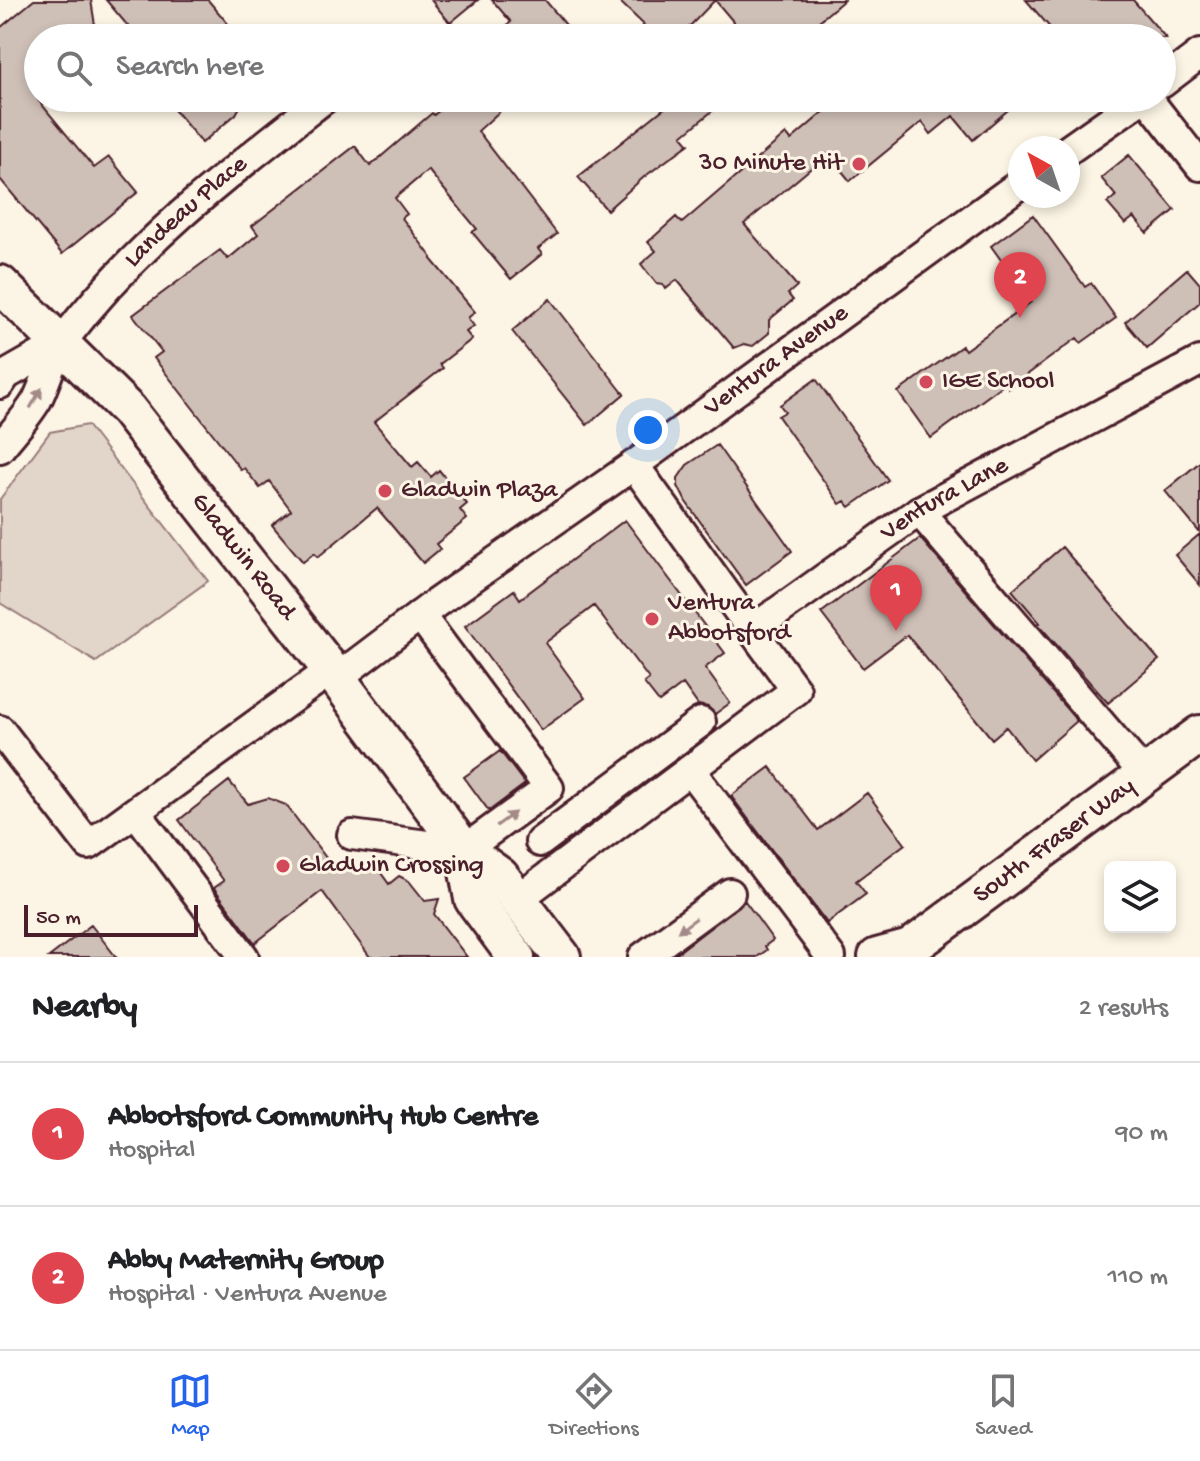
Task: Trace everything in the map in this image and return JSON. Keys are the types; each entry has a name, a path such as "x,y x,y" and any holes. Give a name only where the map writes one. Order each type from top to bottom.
{"main road":[{"name":"Gladwin Road","path":"0,284 128,410 334,674 464,850 500,876 562,957"},
{"name":"South Fraser Way","path":"898,954 1200,734"},
{"name":"Gladwin Road","path":"464,850 473,899 516,957"}],"street":[{"path":"1176,72 1200,54"},
{"name":"Landeau Place","path":"62,343 90,307 175,217 307,112"},
{"path":"1080,142 1124,112"},
{"path":"1156,112 1200,166"},
{"name":"Ventura Avenue","path":"0,730 89,845 634,465 1008,193"},
{"path":"0,384 6,375 62,343"},
{"path":"0,448 36,401 62,343"},
{"name":"Ventura Lane","path":"752,630 919,511 1200,361"},
{"path":"518,899 796,690 634,465"},
{"path":"919,511 1145,775"},
{"path":"352,835 464,850 549,788 420,615"},
{"path":"540,842 701,722"},
{"path":"656,755 683,776 831,957"},
{"path":"136,812 244,957"},
{"path":"640,955 730,893"}],"shaded area":[{"path":"87,425 208,581 96,662 0,603 0,499 50,432"}],"building":[{"path":"34,0 91,0 95,24 24,24 24,112 48,112 94,168 109,157 138,192 62,254 0,179 0,28"},
{"path":"106,0 208,0 228,24 126,24"},
{"path":"431,0 478,0 450,23"},
{"path":"492,0 545,0 565,24 509,24 511,22"},
{"path":"618,0 715,0 692,24 643,24"},
{"path":"715,0 844,0 816,24 735,24"},
{"path":"1026,0 1133,0 1154,24 1047,24"},
{"path":"176,112 237,112 236,114 202,143"},
{"path":"438,112 499,112 478,131 557,234 538,249 542,254 511,279 472,232 477,229 428,170 395,198 407,214 402,218 475,312 468,318 474,326 466,332 472,339 440,364 443,368 374,422 412,467 418,462 431,477 439,470 467,504 460,510 467,519 436,544 440,549 423,563 377,508 318,557 314,553 303,562 272,525 291,510 269,481 260,488 244,468 241,470 154,358 162,352 133,315 220,250 228,259 258,234 252,226 355,146 370,166 432,113"},
{"path":"659,112 711,112 682,136 689,144 644,177 607,210 578,177"},
{"path":"824,112 1006,112 973,140 953,116 931,134 922,122 850,181 828,154 744,224 797,286 788,294 793,300 769,320 769,333 753,346 744,344 734,348 677,280 666,289 663,284 656,283 641,264 656,251 648,242 676,217 682,223 786,134 791,140"},
{"path":"1129,155 1175,210 1147,233 1134,217 1125,224 1107,203 1116,196 1101,178"},
{"path":"1033,215 1085,287 1091,283 1116,318 1081,343 1077,338 1009,388 1006,383 931,438 898,392 962,346 965,350 1031,302 991,246"},
{"path":"1187,269 1200,284 1200,302 1147,348 1125,322"},
{"path":"550,299 624,394 587,425 512,331"},
{"path":"816,379 888,480 850,507 845,501 840,504 778,416 785,412 780,405"},
{"path":"717,445 792,551 746,585 686,502 678,486 678,478 687,465"},
{"path":"1200,462 1200,533 1165,491"},
{"name":"Ventura Abbotsford","path":"625,520 725,653 705,668 730,703 715,714 708,707 698,705 683,684 659,702 644,683 649,679 594,606 545,643 585,698 541,730 465,626 514,590 520,599"},
{"path":"1200,534 1200,585 1175,555"},
{"path":"920,538 1077,721 1032,760 1006,727 992,739 907,635 863,668 821,613"},
{"path":"1062,547 1159,660 1108,703 1012,590"},
{"path":"500,751 525,784 489,811 464,777"},
{"path":"770,767 818,830 867,793 905,844 856,881 866,894 827,923 731,796"},
{"name":"Gladwin Crossing","path":"229,781 248,804 268,798 286,805 330,863 378,869 389,884 399,876 409,881 425,901 439,899 434,914 467,957 370,957 322,891 255,943 214,888 224,881 179,820"},
{"path":"745,901 773,940 765,946 767,950 757,957 672,957"},
{"path":"91,925 116,957 49,957"}],"place":[{"name":"30 Minute Hit","path":"859,164"},
{"name":"Abby Maternity Group","path":"1020,318"},
{"name":"IGE School","path":"926,382"},
{"name":"Gladwin Plaza","path":"385,491"},
{"name":"Ventura Abbotsford","path":"652,619"},
{"name":"Abbotsford Community Hub Centre","path":"896,631"},
{"name":"Gladwin Crossing","path":"283,866"}]}
